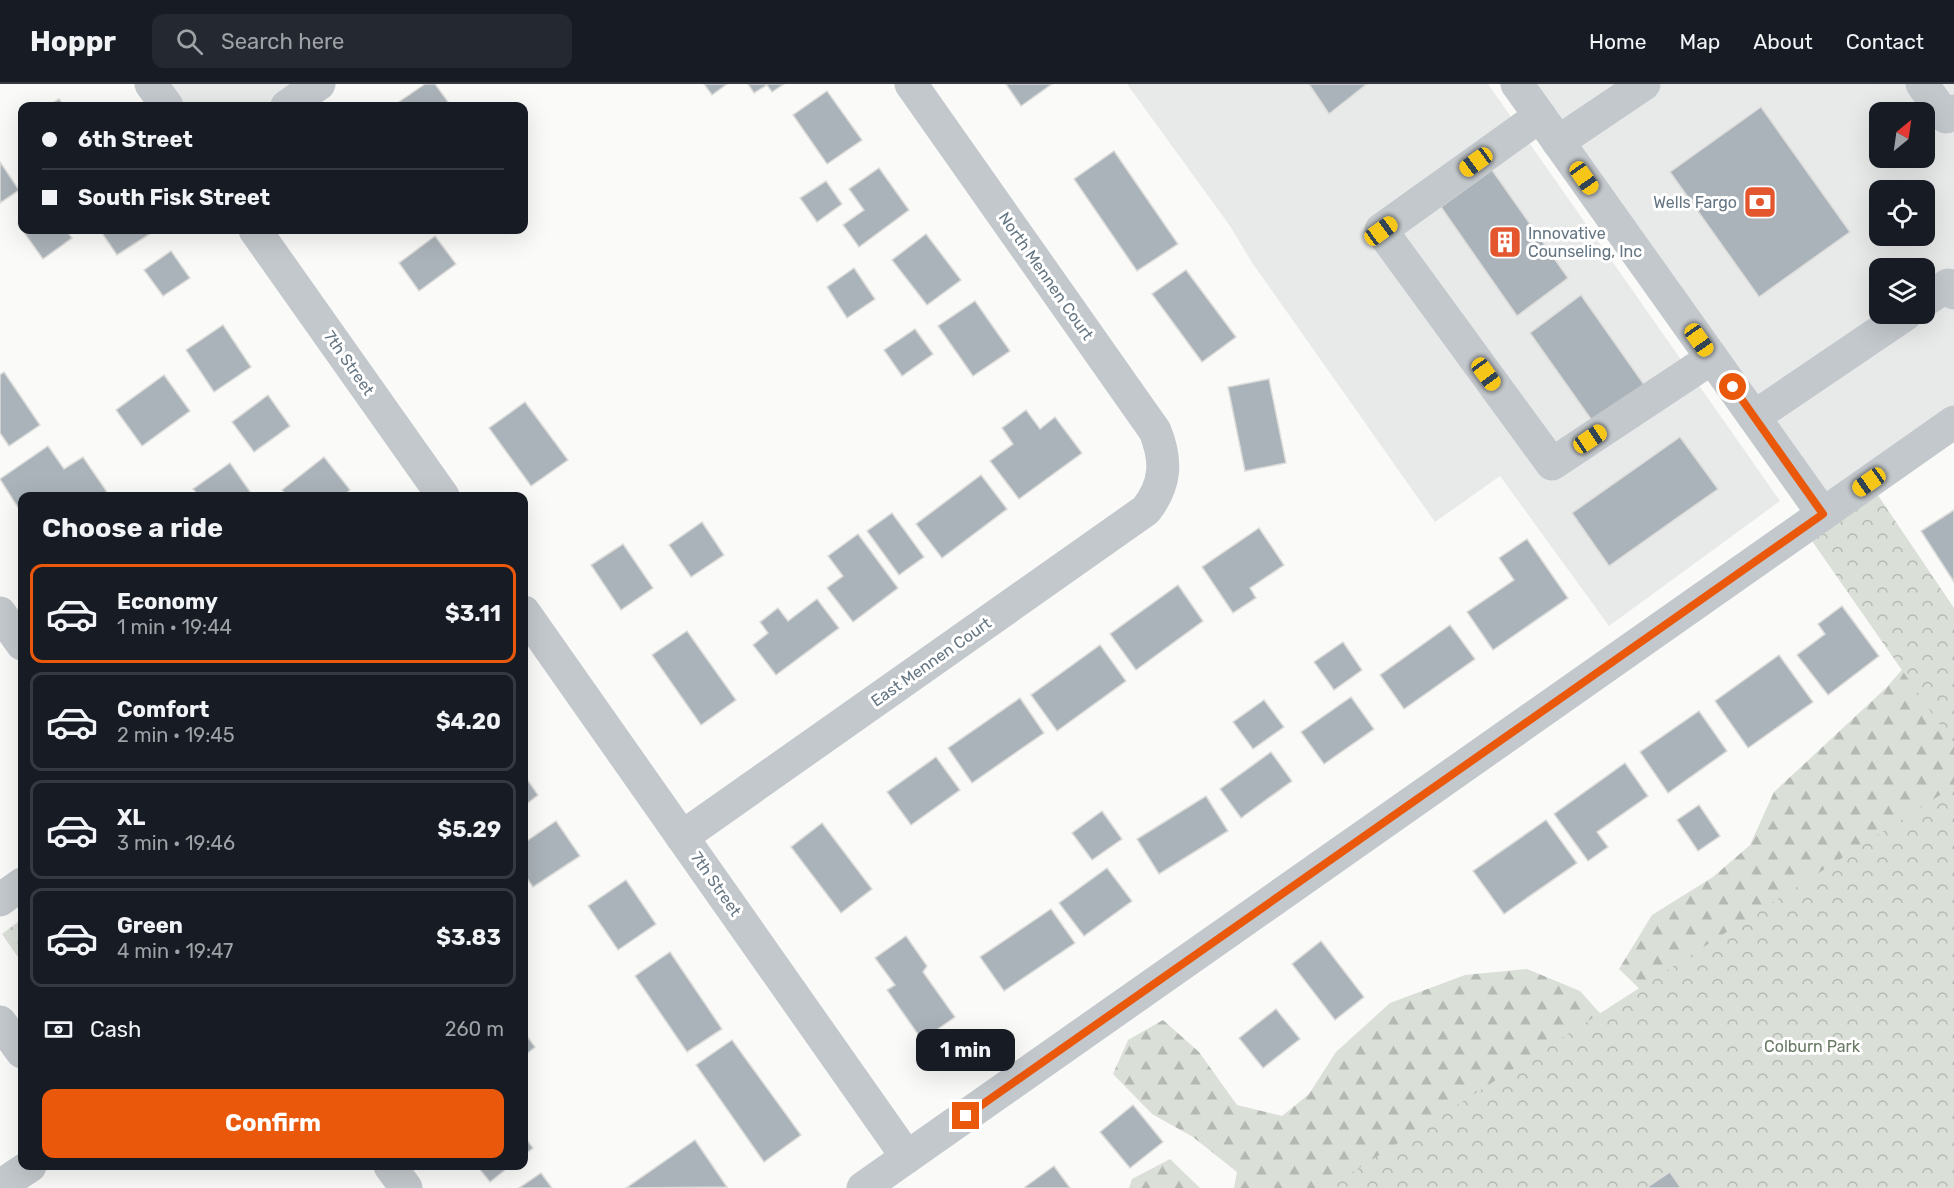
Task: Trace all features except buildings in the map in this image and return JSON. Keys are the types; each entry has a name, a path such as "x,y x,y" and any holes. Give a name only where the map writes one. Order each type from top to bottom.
{"street":[{"path":"151,84 164,102"},
{"path":"293,102 319,84"},
{"name":"North Mennen Court","path":"911,84 1155,431 1163,452 1164,473"},
{"path":"1517,84 1823,514"},
{"path":"1644,84 1645,86 1549,129 1381,231 1552,464 1712,358"},
{"path":"1922,84 1946,117 1954,111"},
{"name":"7th Street","path":"258,234 439,492"},
{"path":"1935,294 1948,285 1954,293"},
{"path":"1754,417 1891,324"},
{"path":"863,1188 1954,422"},
{"name":"East Mennen Court","path":"682,837 1146,510 1157,497 1164,473"},
{"path":"0,613 18,638"},
{"name":"7th Street","path":"528,618 908,1157"},
{"path":"0,900 18,887"},
{"path":"0,1022 18,1047"},
{"path":"393,1170 406,1188"}],"shaded area":[{"path":"151,84 319,84 293,102 164,102"},
{"path":"1127,84 1488,84 1780,501 1609,626 1500,476 1435,522 1253,264 1230,226"},
{"path":"1517,84 1954,84 1954,422 1823,514"}],"green space":[{"path":"1869,482 1954,608 1954,745 1803,528"},
{"path":"1954,610 1954,1188 1713,1060 1619,969 1652,915 1713,877 1750,845 1774,792 1887,687"},
{"name":"Colburn Park","path":"1954,786 1954,1188 1328,1188"},
{"path":"18,922 18,957 2,934"},
{"path":"1527,969 1580,991 1616,1031 1488,1188 1234,1188 1237,1172 1193,1137 1152,1114 1113,1074 1128,1040 1163,1020 1199,1052 1237,1105 1282,1116 1309,1094 1336,1052 1390,1003 1465,975"},
{"path":"1170,1159 1200,1188 1129,1188 1132,1179"}],"place":[{"name":"Wells Fargo","path":"1760,202"},
{"name":"Innovative Counseling, Inc","path":"1505,242"}],"route":[{"path":"966,1116 1823,514 1733,387"}]}
